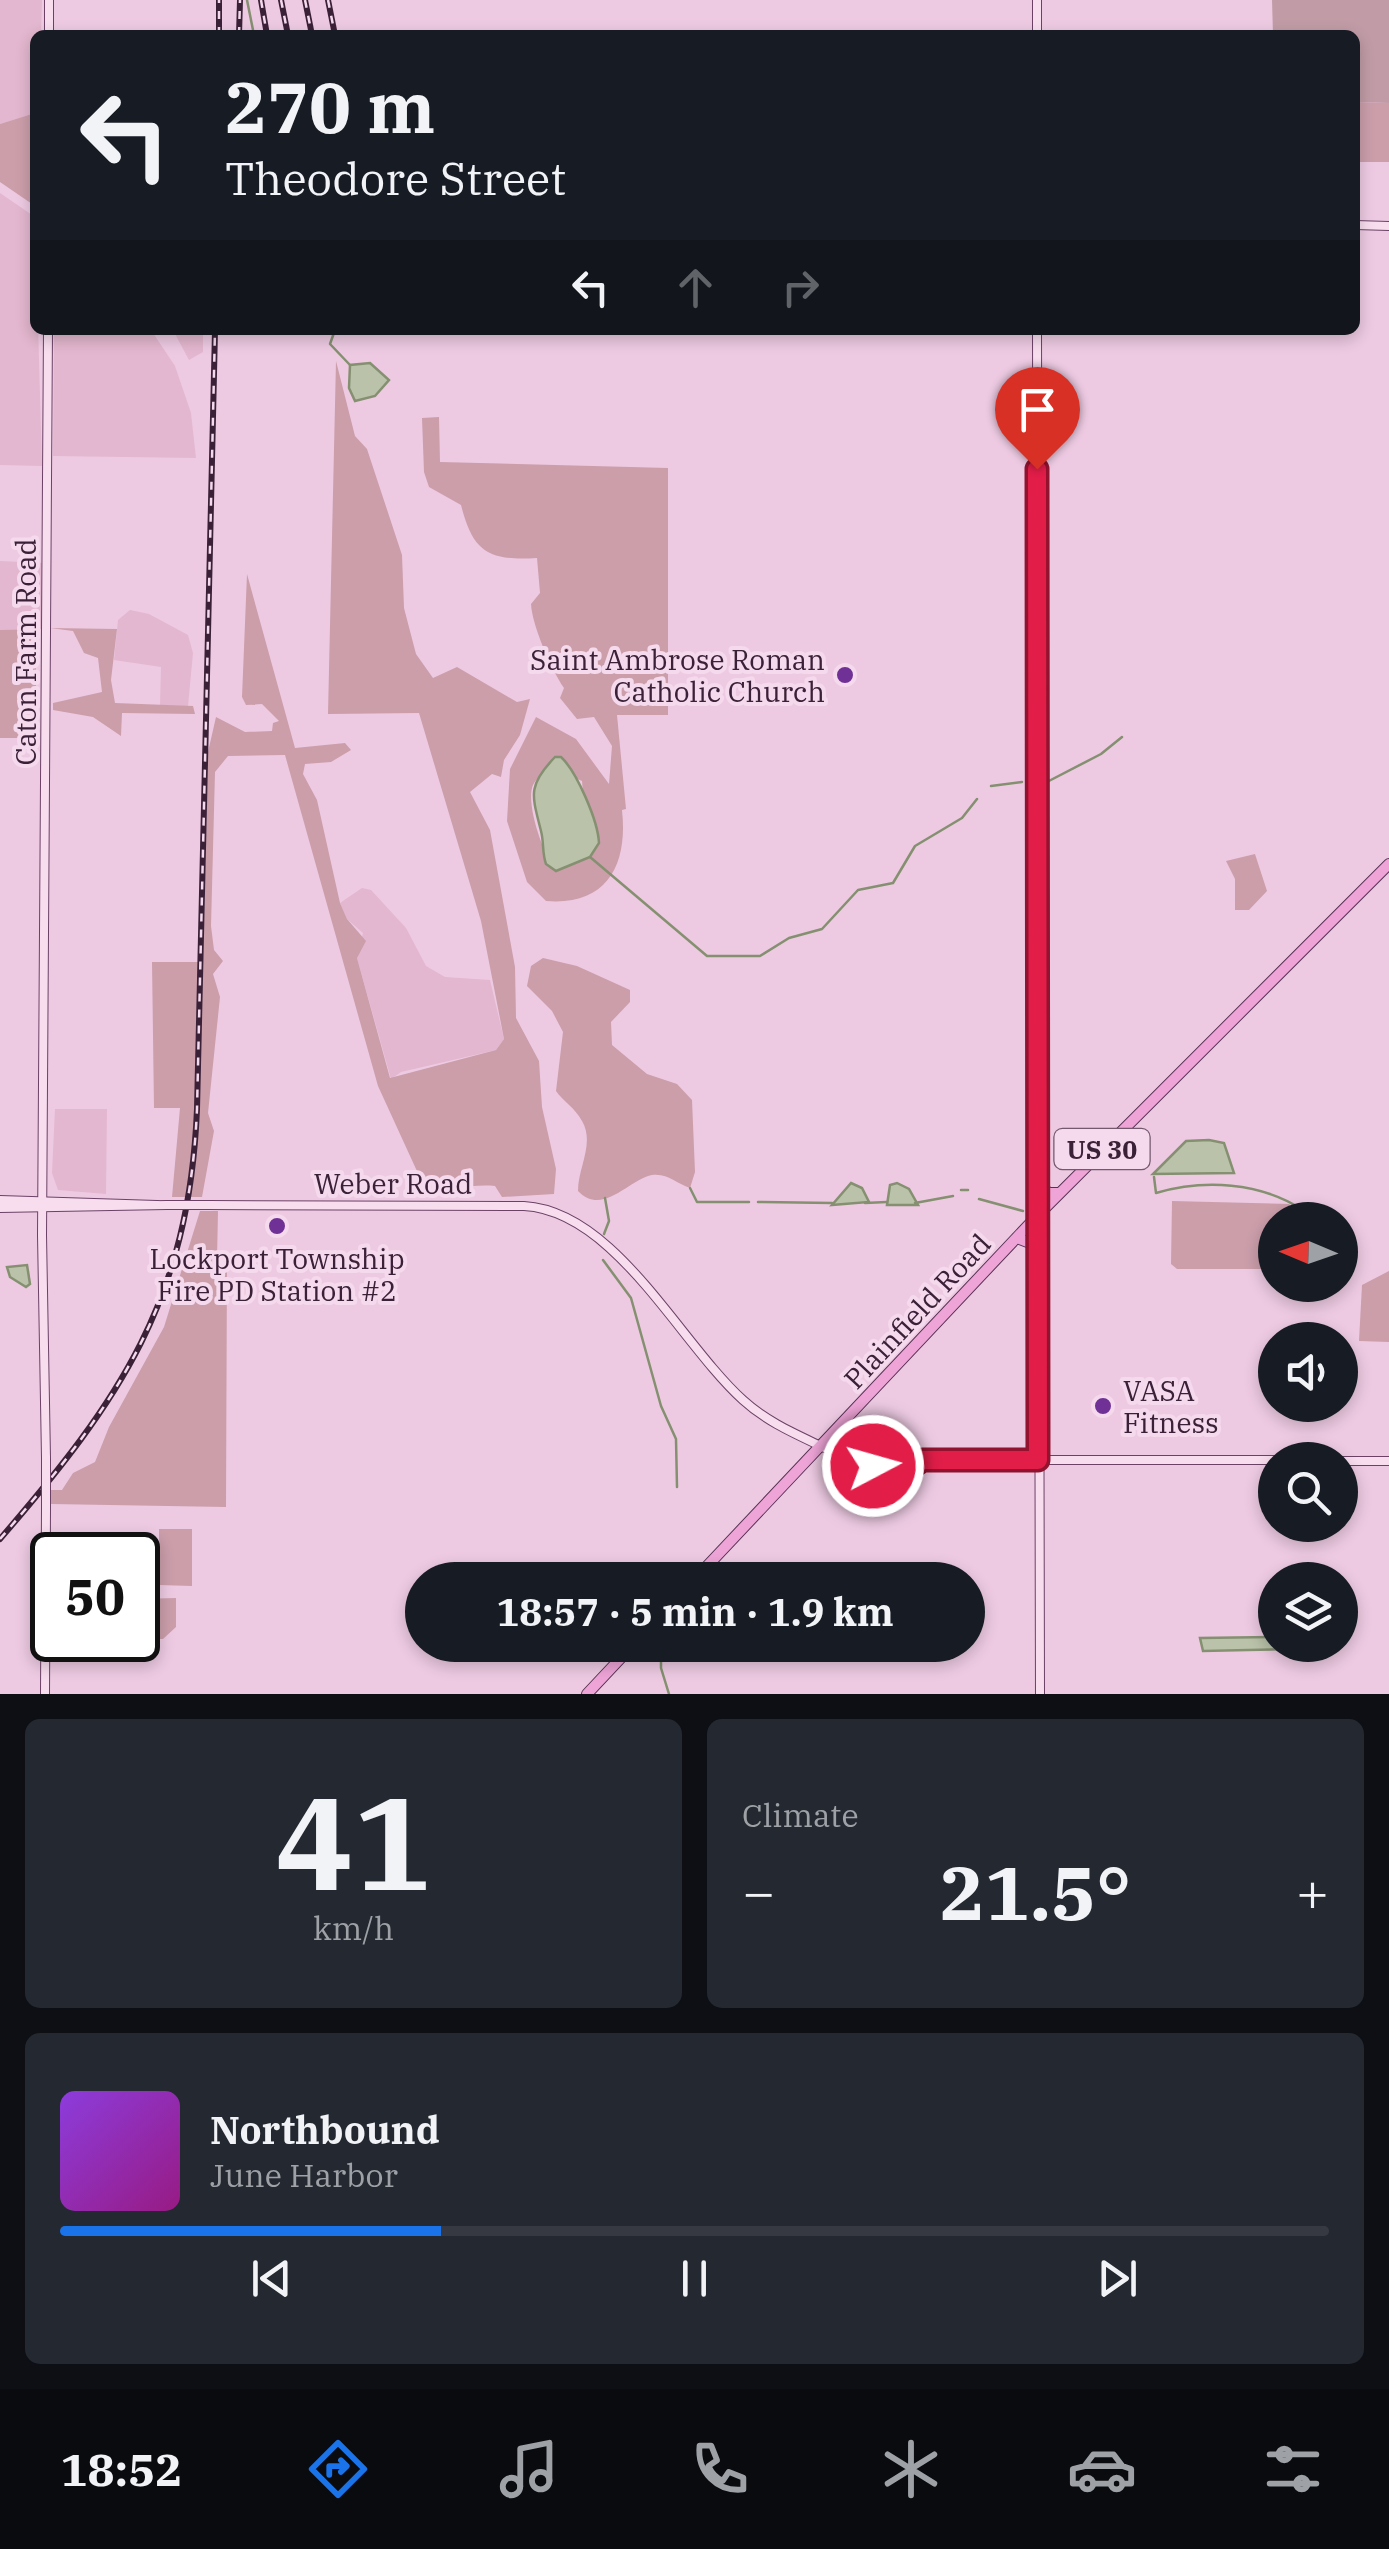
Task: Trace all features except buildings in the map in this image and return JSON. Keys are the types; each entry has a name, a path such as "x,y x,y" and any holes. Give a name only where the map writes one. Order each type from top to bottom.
{"main road":[{"path":"49,0 49,30"},
{"path":"1037,0 1037,30"},
{"path":"1360,225 1389,226"},
{"name":"Caton Farm Road","path":"46,1694 42,1204 48,335"},
{"path":"1037,335 1040,1694"},
{"name":"Plainfield Road","path":"712,1562 824,1448 1036,1216 1389,864"},
{"path":"1036,1184 1049,1194 1060,1193"},
{"name":"Weber Road","path":"0,1204 540,1207 578,1222 614,1254 746,1403 779,1426 843,1460 873,1466 917,1464 922,1460 1258,1460"},
{"path":"1017,1238 1030,1243 1038,1255"},
{"path":"1358,1460 1389,1460"},
{"path":"587,1694 617,1662"}],"shaded area":[{"path":"0,0 42,0 41,30 30,30 30,115 0,124"},
{"path":"1272,0 1389,0 1389,103 1360,102 1360,30 1273,30"},
{"path":"1360,102 1389,103 1389,162 1360,162"},
{"path":"30,115 30,203 0,182 0,124"},
{"path":"0,193 30,214 30,335 38,335 42,466 0,465"},
{"path":"54,335 154,335 175,366 191,413 196,458 53,456"},
{"path":"176,335 203,335 203,352 189,360"},
{"path":"336,361 355,436 367,449 402,555 404,608 416,654 433,678 457,667 517,702 530,699 520,735 504,760 501,777 492,774 470,792 490,830 515,967 516,1018 539,1061 542,1107 556,1169 554,1194 502,1197 495,1186 442,1186 436,1195 427,1193 378,1086 285,755 228,756 215,772 211,926 214,950 223,961 213,974 220,997 208,1113 214,1131 202,1197 172,1197 180,1108 154,1108 152,962 203,962 208,752 216,717 245,732 272,731 273,723 279,721 262,704 246,705 242,697 247,574 295,748 345,743 351,750 331,762 305,764 303,774 317,800 340,903 347,919 366,941 357,958 390,1078 496,1050 504,1039 481,921 419,713 328,714"},
{"path":"370,363 389,380 375,396 355,401 349,388 350,365"},
{"path":"439,417 440,462 668,468 668,715 617,715 626,809 622,810 621,848 610,878 585,896 546,901 527,882 507,821 510,769 536,717 576,739 609,784 612,746 594,717 577,719 560,698 564,688 543,647 532,613 531,604 540,593 537,558 506,558 485,550 471,534 461,505 429,487 424,472 422,418","holes":["547,765 582,781 584,804 594,820 590,857 556,871 537,830 533,785"]},
{"path":"0,561 44,563 43,629 0,630"},
{"path":"130,610 149,614 188,635 193,653 188,706 160,706 161,667 114,660 118,620"},
{"path":"50,628 117,629 111,680 115,703 193,706 195,714 122,713 121,736 93,717 53,710 53,703 102,692 98,658 84,653 73,631"},
{"path":"36,629 36,738 0,738 0,630"},
{"path":"555,757 561,757 580,785 599,843 590,857 556,871 546,864 534,799 540,776"},
{"path":"1255,854 1267,891 1249,910 1235,910 1235,879 1226,861"},
{"path":"362,888 371,890 406,928 426,966 445,977 490,980 504,1039 496,1050 401,1072 391,1079 357,958 363,933 347,919 340,903"},
{"path":"543,958 577,966 630,990 630,1002 611,1022 612,1045 647,1074 677,1084 692,1100 695,1172 690,1188 668,1177 652,1175 597,1200 578,1191 587,1138 579,1117 556,1091 563,1032 552,1011 527,986 531,966"},
{"path":"55,1109 107,1109 106,1194 58,1190 52,1173"},
{"path":"1186,1141 1224,1143 1234,1173 1153,1174"},
{"path":"851,1183 862,1188 869,1202 832,1205"},
{"path":"897,1183 909,1189 918,1205 887,1205 890,1185"},
{"path":"1172,1201 1258,1203 1258,1269 1177,1269 1171,1264"},
{"path":"200,1211 218,1211 217,1259 227,1260 226,1507 51,1504 51,1490 62,1490 73,1473 95,1462 109,1427 164,1327"},
{"path":"27,1265 30,1284 26,1287 10,1277 7,1267"},
{"path":"1389,1271 1389,1342 1359,1341 1362,1285"},
{"path":"192,1529 192,1586 160,1585 159,1532"},
{"path":"160,1598 176,1598 176,1627 163,1639 160,1639"},
{"path":"1258,1637 1258,1650 1203,1651 1200,1638"}],"waterway":[{"path":"247,0 253,30"},
{"path":"333,335 330,344 350,365"},
{"path":"1045,783 1101,754 1122,737"},
{"path":"991,786 1022,782"},
{"path":"590,857 707,956 760,956 789,938 822,929 858,890 893,883 915,846 962,818 977,799"},
{"path":"1154,1177 1156,1193 1193,1186 1231,1186 1288,1202"},
{"path":"690,1188 697,1202 749,1202"},
{"path":"961,1190 968,1190"},
{"path":"915,1203 953,1196"},
{"path":"604,1234 609,1221 605,1198"},
{"path":"979,1199 1023,1211"},
{"path":"758,1202 832,1203"},
{"path":"865,1203 887,1202"},
{"path":"603,1260 631,1298 661,1406 676,1439 677,1487"},
{"path":"661,1662 669,1694"}],"railway":[{"path":"219,0 219,30"},
{"path":"239,30 240,0"},
{"path":"261,0 266,30"},
{"path":"281,0 287,30"},
{"path":"305,0 311,30"},
{"path":"328,0 334,30"},
{"path":"0,1539 81,1440 141,1343 163,1292 180,1237 191,1177 197,1109 215,335"}],"place":[{"name":"Saint Ambrose Roman Catholic Church","path":"845,675"},
{"name":"Lockport Township Fire PD Station #2","path":"277,1226"},
{"name":"VASA Fitness","path":"1103,1406"}],"route":[{"path":"873,1466 917,1464 922,1460 1038,1460 1037,469"}]}
